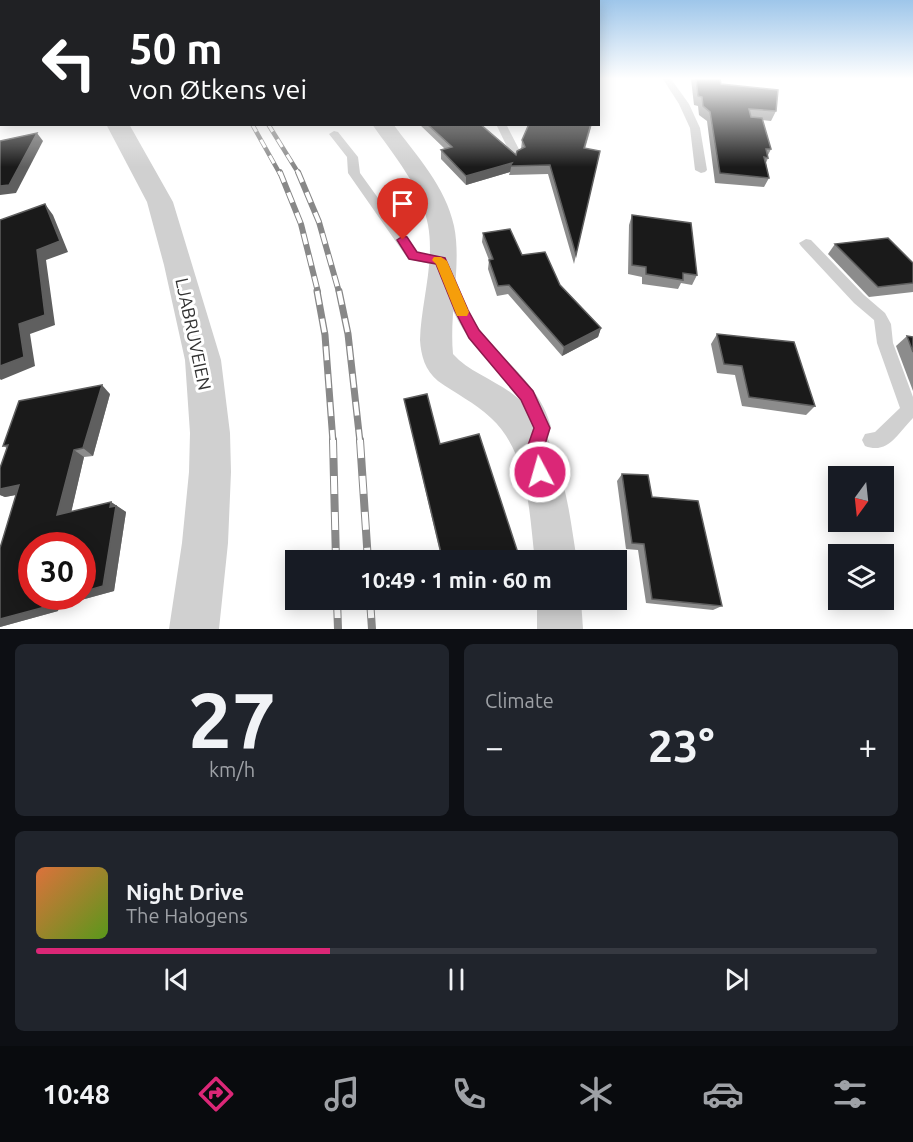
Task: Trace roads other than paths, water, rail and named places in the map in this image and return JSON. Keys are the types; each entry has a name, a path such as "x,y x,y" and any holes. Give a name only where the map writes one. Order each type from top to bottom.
{"street":[{"name":"LJABRUVEIEN","path":"118,126 160,202 203,360 210,433 210,472 205,543 194,629"},
{"path":"383,126 431,193 442,235 436,343 442,365 505,408 527,433 545,490 554,550"},
{"path":"559,610 560,629"}],"lane":[{"path":"686,108 695,128 701,170"},
{"path":"502,126 516,155"},
{"path":"334,134 352,157 354,173 413,256 441,261 461,311 474,334 527,396 542,428 534,454"},
{"path":"806,243 859,299 880,316 883,324 885,343 909,410 879,441 871,440"}],"railway":[{"path":"253,126 280,174"},
{"path":"269,126 299,173"},
{"path":"280,172 301,224 318,292"},
{"path":"299,173 319,222 339,292"},
{"path":"317,291 325,335 333,442"},
{"path":"339,291 348,334 360,442"},
{"path":"333,440 336,550"},
{"path":"360,440 367,550"},
{"path":"337,610 338,629"},
{"path":"371,610 372,629"}]}
